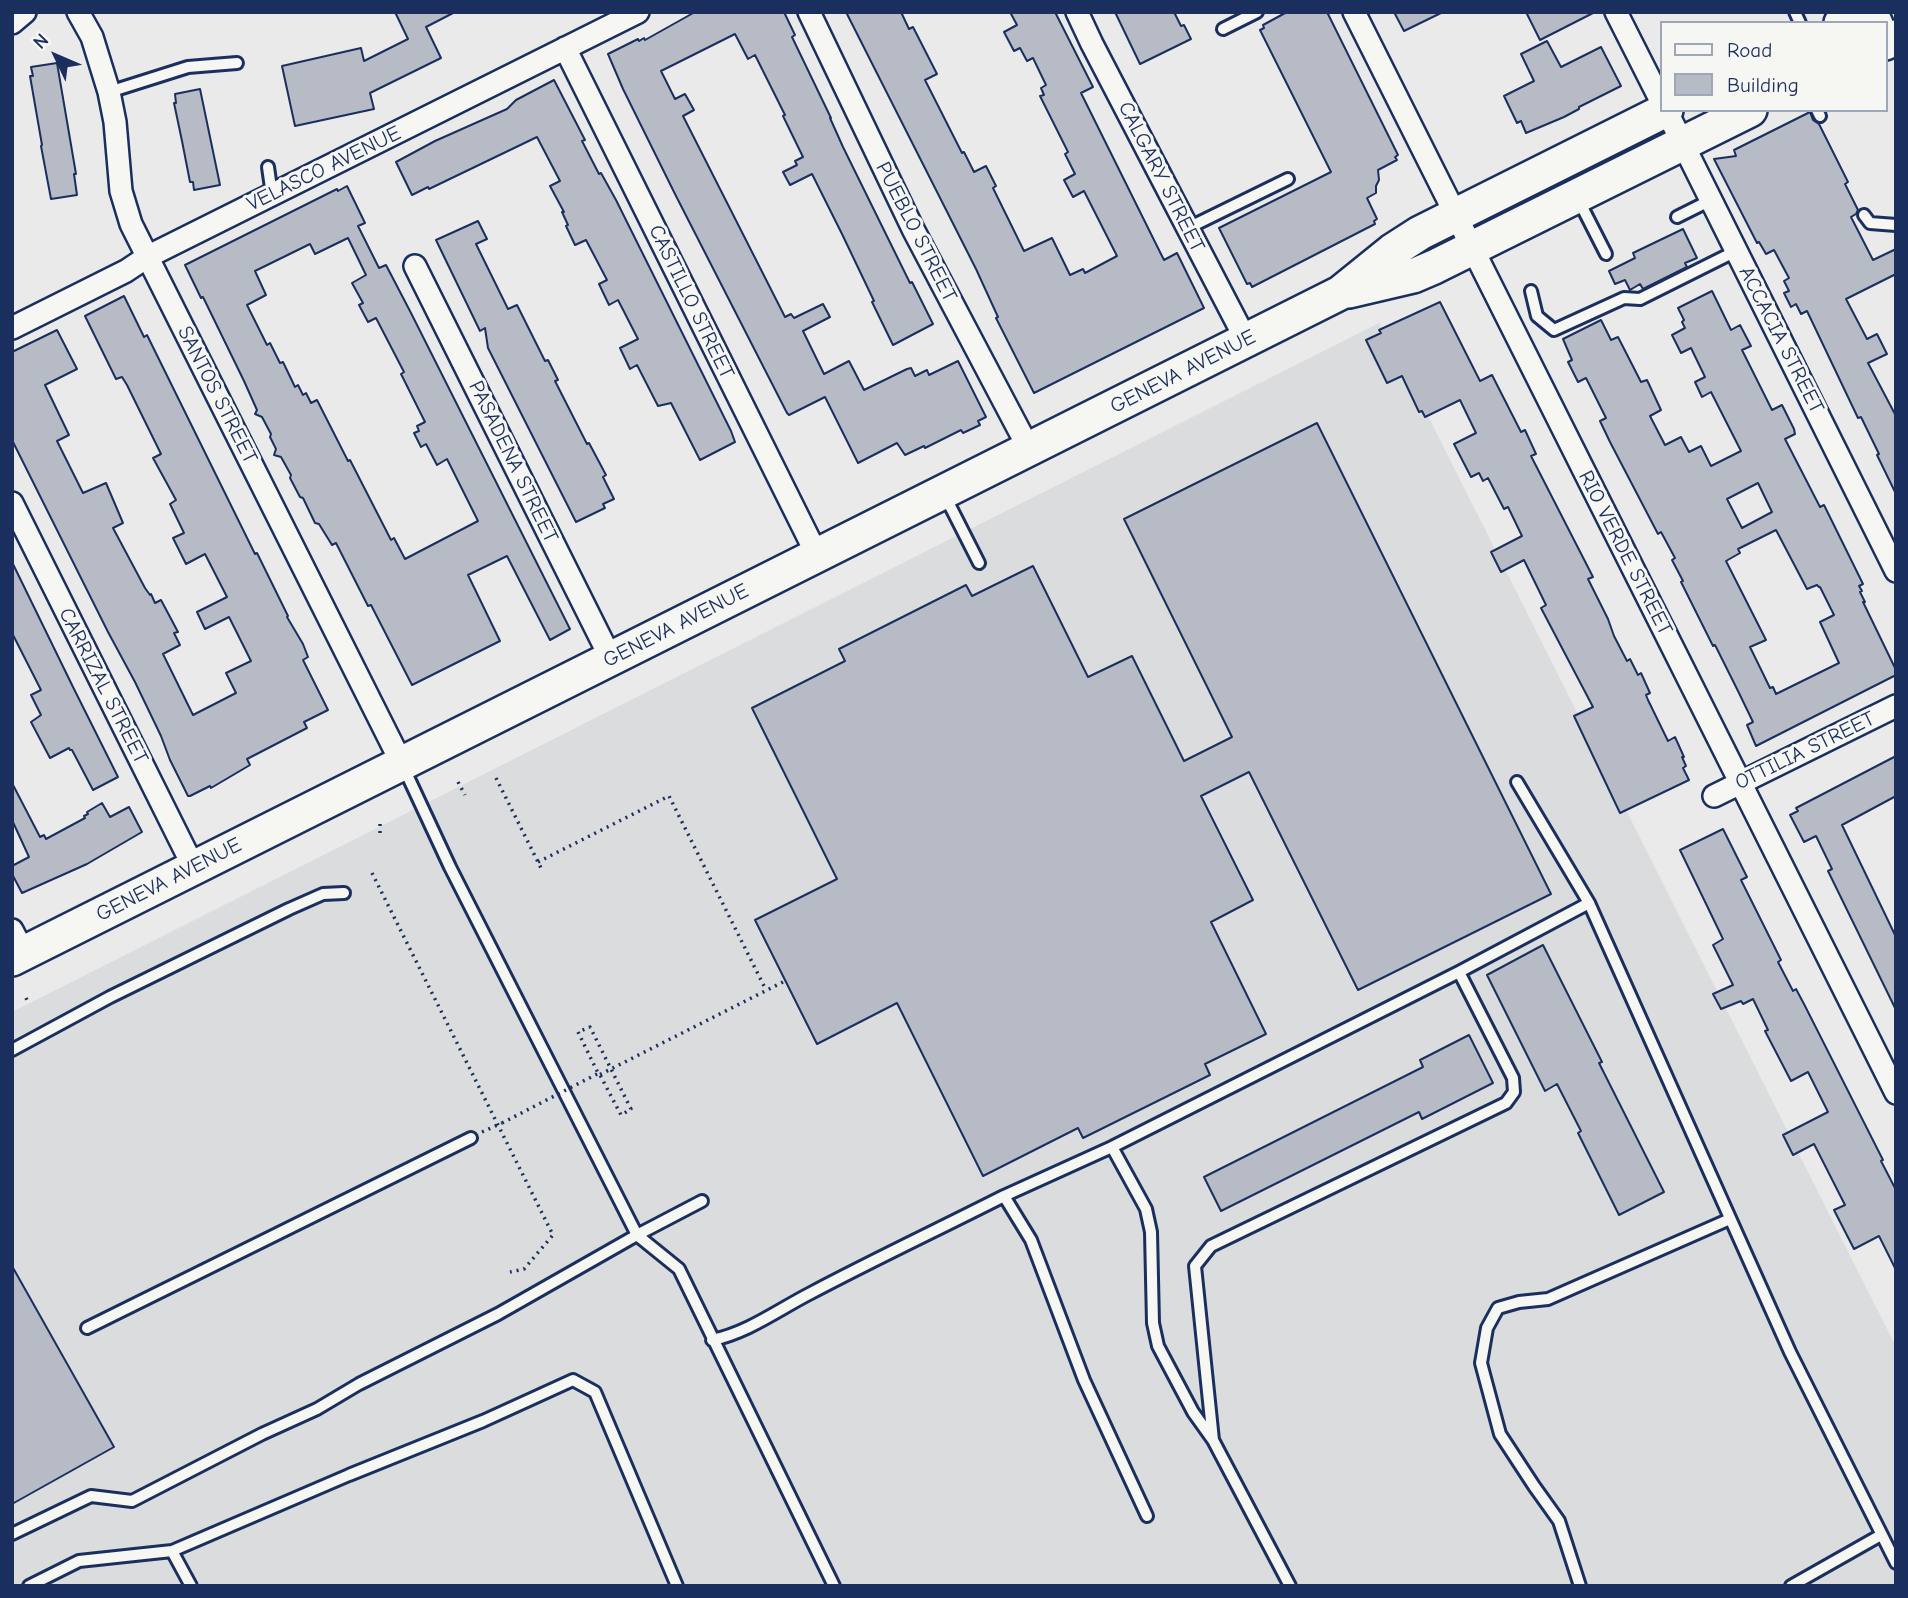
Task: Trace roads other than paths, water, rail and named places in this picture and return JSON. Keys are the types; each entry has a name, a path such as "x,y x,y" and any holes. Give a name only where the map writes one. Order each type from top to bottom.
{"main road":[{"path":"1845,21 1862,12"},
{"name":"GENEVA AVENUE","path":"16,947 194,868 1340,293 1392,251 1420,233 1662,112"},
{"name":"GENEVA AVENUE","path":"1340,293 1413,276 1434,267 1746,112"}],"street":[{"path":"12,23 25,12"},
{"name":"SANTOS STREET","path":"78,12 92,37 109,92 115,122 121,191 131,224 402,764"},
{"name":"VELASCO AVENUE","path":"12,328 126,271 147,257 638,12"},
{"name":"PUEBLO STREET","path":"809,12 913,229 1029,449"},
{"name":"CALGARY STREET","path":"1077,12 1246,340"},
{"name":"RIO VERDE STREET","path":"1354,12 1896,1093"},
{"path":"1616,12 1660,99"},
{"name":"CASTILLO STREET","path":"565,48 817,555"},
{"name":"ACCACIA STREET","path":"1667,112 1896,571"},
{"name":"PASADENA STREET","path":"415,266 611,659"},
{"name":"CARRIZAL STREET","path":"12,503 194,868"},
{"name":"OTTILIA STREET","path":"1714,796 1896,706"}],"lane":[{"path":"1223,29 1257,12"},
{"path":"109,92 187,67 237,63"},
{"path":"268,167 272,195"},
{"path":"1188,228 1288,179"},
{"path":"1577,197 1606,254"},
{"path":"1677,217 1711,200"},
{"path":"1864,215 1870,223 1896,225"},
{"path":"1531,291 1537,316 1554,330 1624,298 1640,299 1736,251"},
{"path":"943,492 979,563"},
{"path":"402,764 450,867 637,1235 679,1269 834,1586"},
{"path":"1517,782 1589,903 1790,1352 1896,1563"},
{"path":"12,1050 110,997 289,909 323,894 344,893"},
{"path":"712,1340 764,1319 1004,1196 1112,1147 1459,972 1589,903"},
{"path":"1213,1440 1195,1266 1211,1247 1506,1103 1514,1092 1513,1078 1459,972"},
{"path":"87,1328 471,1138"},
{"path":"1112,1147 1146,1209 1151,1232 1153,1323 1158,1346 1193,1412 1213,1440 1290,1586"},
{"path":"1004,1196 1031,1240 1084,1380 1147,1516"},
{"path":"12,1534 91,1496 132,1501 262,1434 317,1409 359,1384 498,1314 702,1201"},
{"path":"1580,1586 1559,1521 1500,1434 1481,1363 1487,1328 1498,1308 1518,1302 1548,1299 1730,1219"},
{"path":"29,1586 79,1561 172,1551 349,1475 483,1422 573,1380 595,1392 677,1586"},
{"path":"1791,1586 1881,1535"},
{"path":"172,1551 191,1586"}]}
